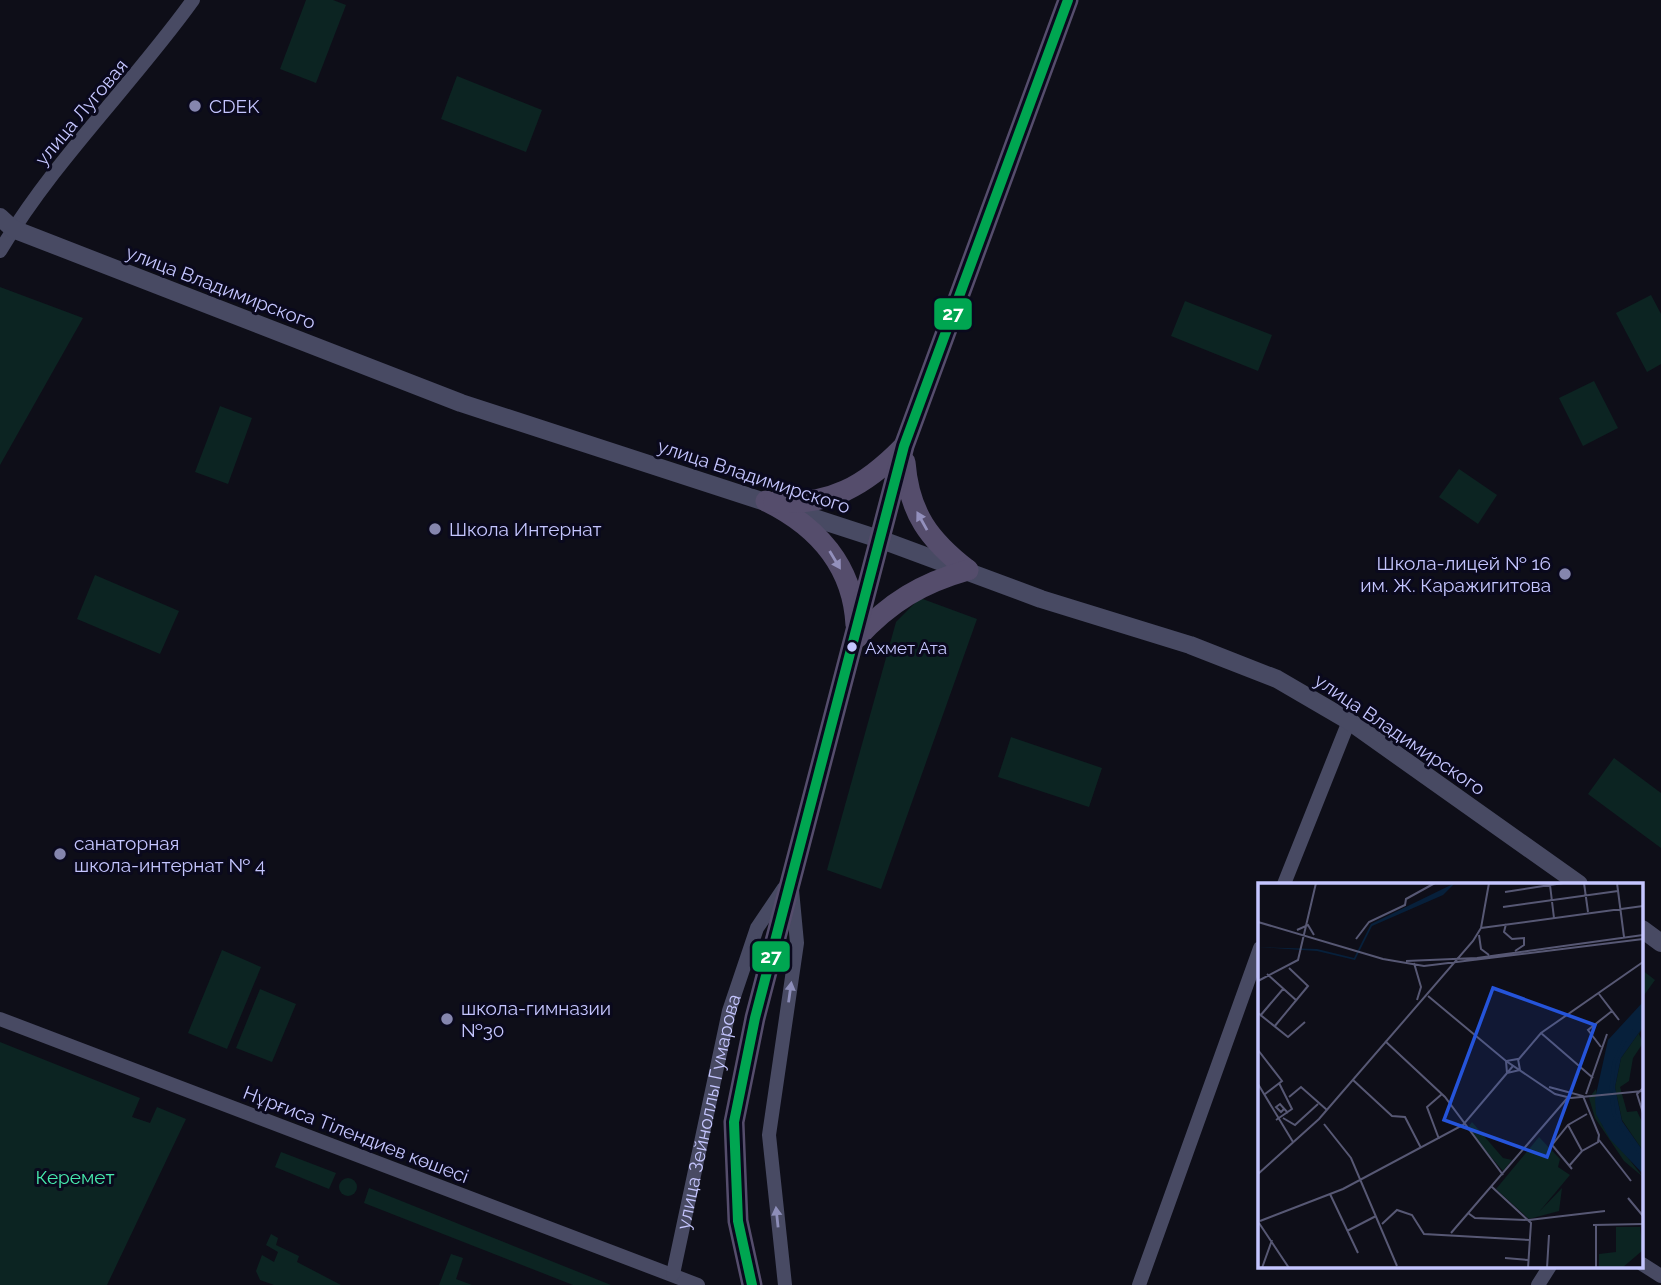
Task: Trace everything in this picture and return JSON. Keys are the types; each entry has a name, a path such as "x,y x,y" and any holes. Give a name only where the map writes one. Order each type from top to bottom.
{"main road":[{"path":"882,540 904,446 1068,0"},
{"path":"766,501 792,503 842,493 876,474 904,446"},
{"path":"904,446 907,485 920,521 941,549 968,570"},
{"path":"766,501 794,515 818,535 836,559 852,598 856,639"},
{"name":"улица Зейноллы Гумарова","path":"752,1285 738,1221 734,1122 755,1018 882,540"},
{"path":"856,639 878,615 903,596 934,580 968,570"}],"street":[{"name":"улица Луговая","path":"0,251 7,223 45,185 153,56 193,0"},
{"name":"улица Владимирского","path":"7,223 461,402 882,540 1041,599 1189,645 1277,679 1349,721 1578,883"},
{"path":"1284,883 1349,721"},
{"path":"785,1285 769,1135 797,943 791,878"},
{"name":"улица Зейноллы Гумарова","path":"673,1274 729,1012 757,928 791,878"},
{"path":"1644,930 1661,943"},
{"path":"1139,1285 1258,954"},
{"name":"Нұрғиса Тілендиев көшесі","path":"0,1019 698,1285"},
{"path":"1644,1265 1661,1276"},
{"path":"1538,1285 1549,1268"}],"green space":[{"path":"306,0 333,0 346,5 316,83 280,69"},
{"path":"457,76 542,110 526,152 441,119"},
{"path":"0,287 83,318 0,465"},
{"path":"1651,295 1661,314 1661,364 1647,372 1616,313"},
{"path":"1185,301 1272,335 1258,371 1171,336"},
{"path":"1594,381 1618,428 1583,446 1559,398"},
{"path":"220,406 252,418 228,484 195,472"},
{"path":"1459,469 1497,495 1478,524 1439,497"},
{"path":"95,575 179,611 160,654 77,619"},
{"path":"920,598 977,619 881,889 827,870 896,622"},
{"path":"1011,737 1102,768 1089,807 998,777"},
{"path":"1614,758 1661,793 1661,848 1588,794"},
{"path":"222,950 261,967 227,1049 188,1033"},
{"path":"1644,972 1655,980 1644,995"},
{"path":"260,989 296,1004 272,1062 236,1048"},
{"name":"Керемет","path":"0,1042 140,1098 132,1117 150,1123 157,1107 186,1119 107,1285 0,1285"},
{"path":"281,1152 336,1173 329,1189 275,1167"},
{"path":"348,1178 354,1181 357,1187 354,1193 348,1196 342,1193 339,1187 342,1181"},
{"path":"369,1188 611,1285 573,1285 364,1203"},
{"path":"271,1234 278,1238 276,1245 299,1256 297,1262 341,1285 274,1285 260,1280 256,1271 262,1255 274,1262 278,1252 266,1245"},
{"path":"451,1254 463,1258 456,1279 472,1285 439,1285"}],"transit line":[{"name":"27","path":"752,1285 738,1221 734,1122 755,1018 904,446 1068,0"}],"place":[{"name":"CDEK","path":"195,106"},
{"name":"Школа Интернат","path":"435,529"},
{"name":"Школа-лицей № 16 им. Ж. Каражигитова","path":"1565,574"},
{"name":"Ахмет Ата","path":"852,647"},
{"name":"санаторная школа-интернат № 4","path":"60,854"},
{"name":"школа-гимназии №30","path":"447,1019"}]}
